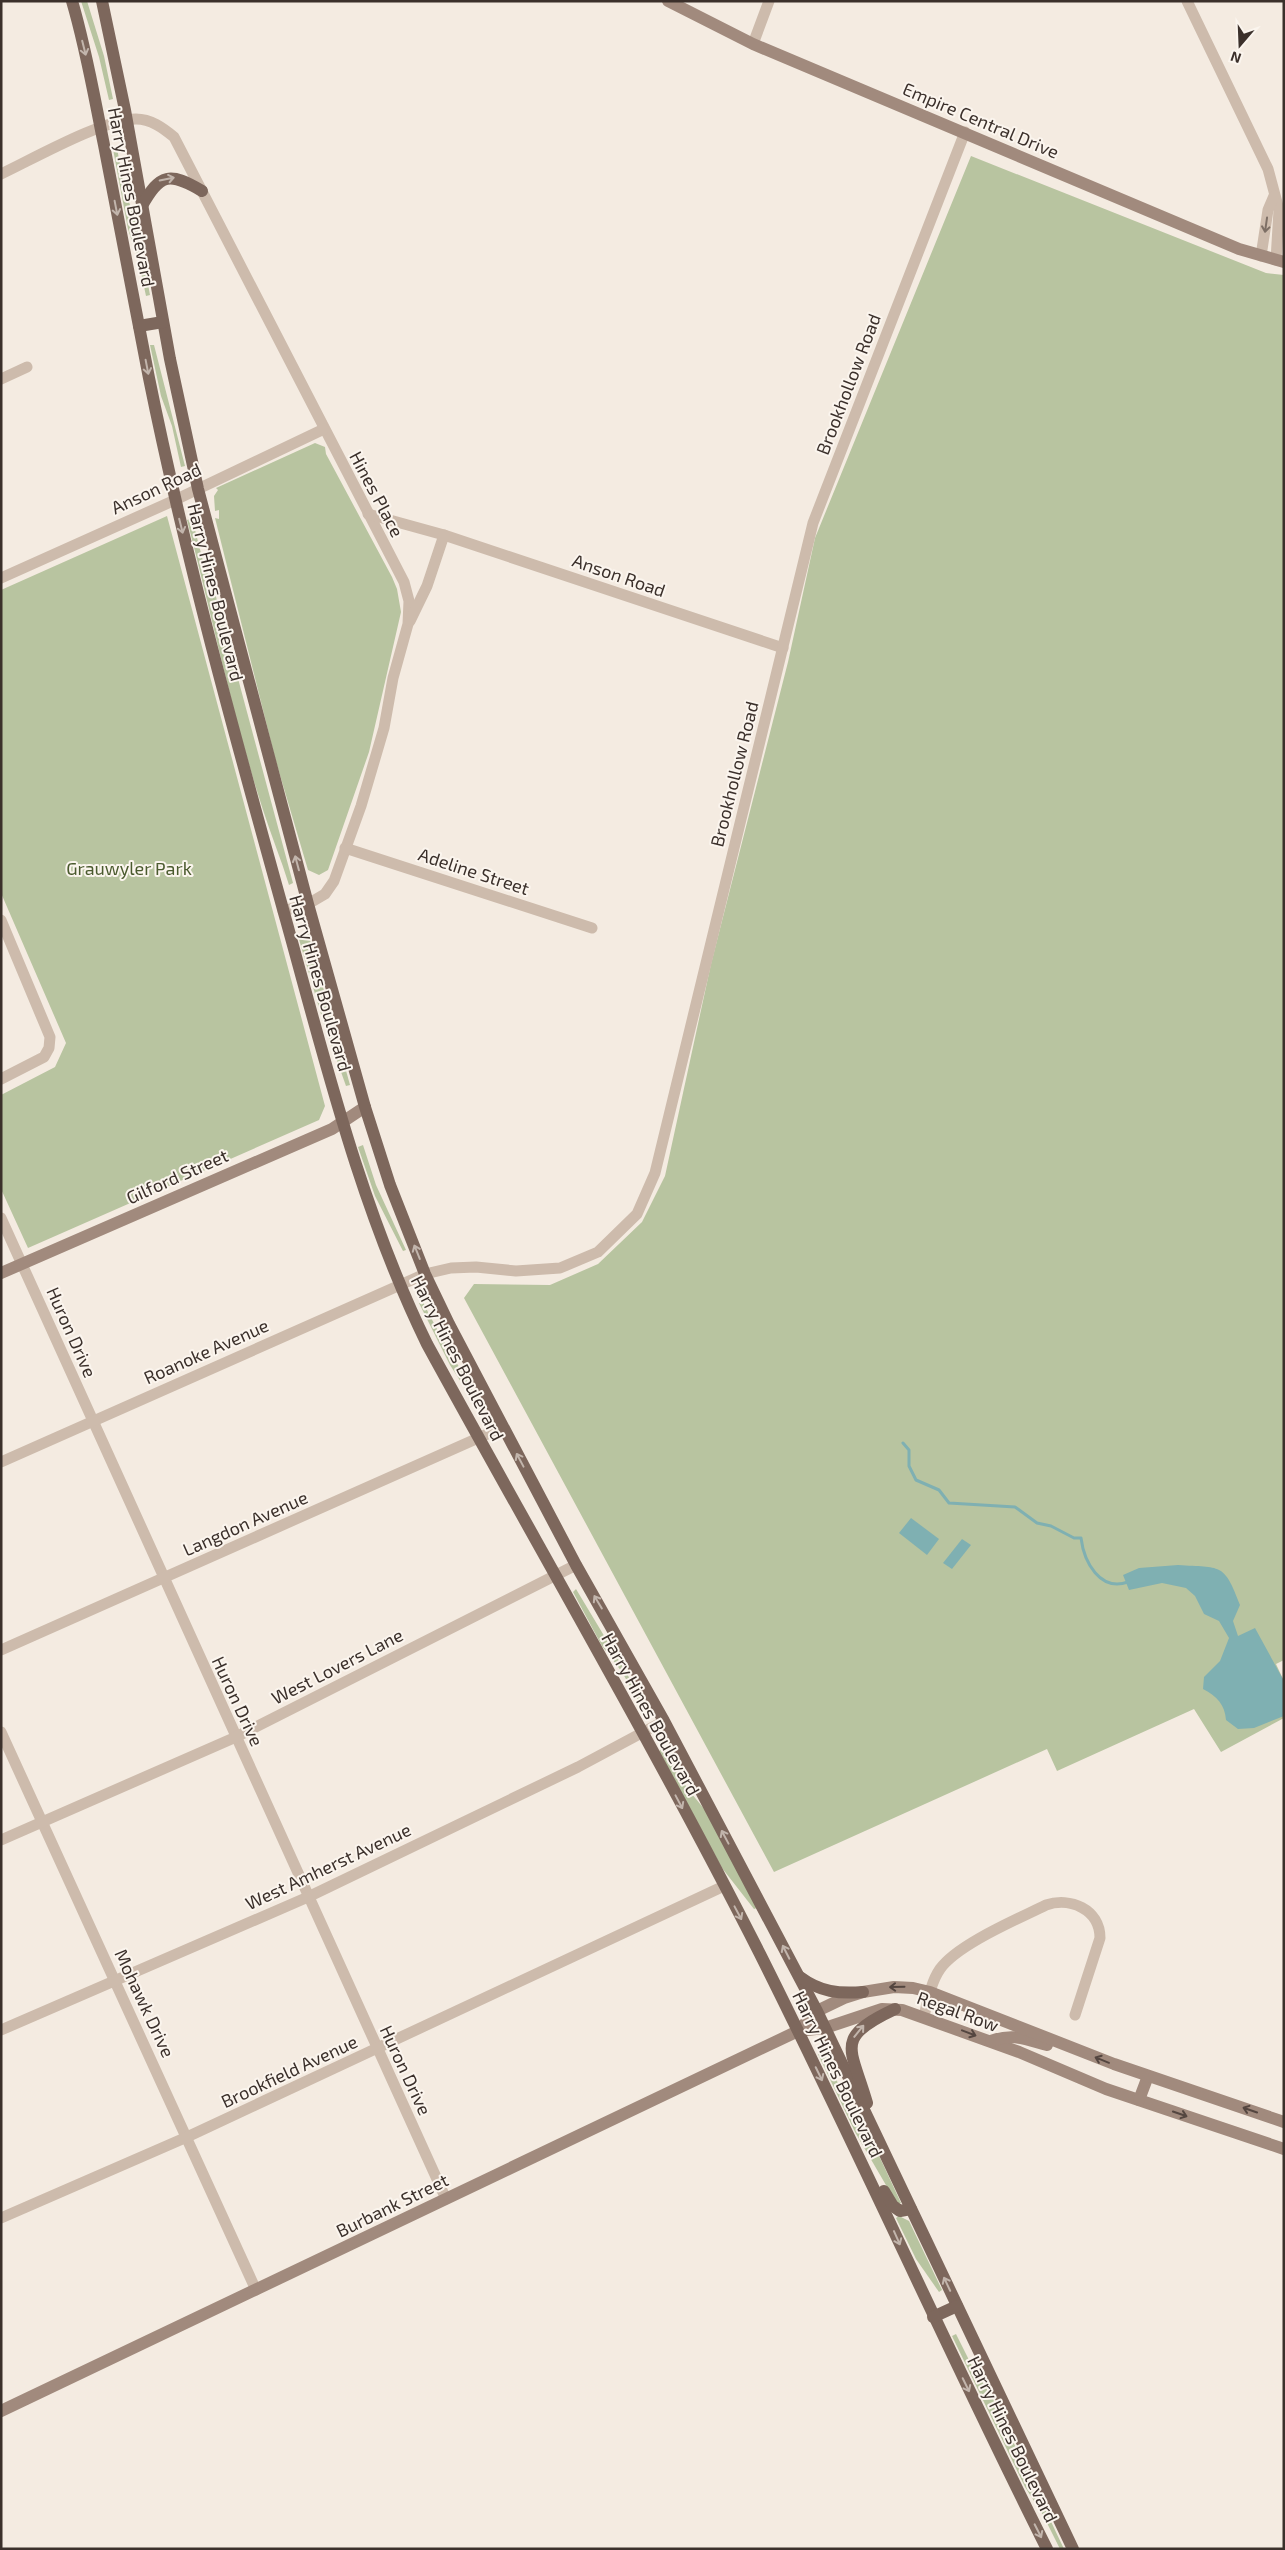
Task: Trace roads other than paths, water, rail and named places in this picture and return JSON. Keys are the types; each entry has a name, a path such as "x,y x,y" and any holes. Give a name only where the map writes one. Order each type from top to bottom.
{"main road":[{"name":"Harry Hines Boulevard","path":"72,1 92,82 175,500 204,620 283,911 361,1185 427,1344 643,1732 724,1886 870,2177 933,2317 1047,2549"},
{"name":"Harry Hines Boulevard","path":"102,1 127,120 163,322 198,488 308,904 365,1107 390,1185 425,1274 503,1428 576,1565 664,1721 817,2011 1073,2549"},
{"path":"142,206 152,188 163,179 176,178 202,191"},
{"path":"139,326 163,322"},
{"path":"797,1975 818,1988 834,1993 863,1992"},
{"path":"872,2127 852,2045 861,2027 895,2009"},
{"path":"870,2177 881,2186 892,2206 900,2211 912,2209"},
{"path":"933,2317 958,2306"}],"street":[{"name":"Empire Central Drive","path":"668,1 753,44 1260,256 1280,261"},
{"path":"753,44 769,1"},
{"path":"1187,1 1256,140 1268,169 1279,210 1280,261"},
{"name":"Hines Place","path":"127,120 137,118 149,121 162,127 174,137 404,582 409,601 408,624 393,678 378,754 328,891 308,904 283,911"},
{"path":"1,174 73,139 127,120"},
{"name":"Brookhollow Road","path":"425,1274 451,1268 476,1266 516,1271 560,1268 598,1252 636,1214 655,1173 813,522 965,132"},
{"path":"1260,256 1268,210 1274,196"},
{"path":"1,379 27,367"},
{"name":"Anson Road","path":"1,578 175,500 324,429"},
{"name":"Anson Road","path":"368,514 444,536 783,648"},
{"path":"408,624 427,586 444,536"},
{"name":"Adeline Street","path":"345,848 592,928"},
{"path":"1,1079 44,1057 49,1048 50,1037 2,924"},
{"name":"Gilford Street","path":"1,1273 332,1129 365,1107"},
{"name":"Huron Drive","path":"1,1218 446,2198"},
{"name":"Roanoke Avenue","path":"1,1462 425,1274"},
{"name":"Langdon Avenue","path":"1,1650 503,1428"},
{"name":"West Lovers Lane","path":"1,1840 236,1737 576,1565"},
{"name":"West Amherst Avenue","path":"1,2030 308,1897 578,1767 664,1721"},
{"name":"Mohawk Drive","path":"1,1732 256,2290"},
{"name":"Brookfield Avenue","path":"1,2218 187,2137 724,1886"},
{"path":"924,2016 930,1992 941,1967 968,1946 1057,1901 1071,1902 1091,1914 1100,1929 1100,1938 1075,2015"},
{"name":"Regal Row","path":"798,2031 817,2011 863,1992 894,1987 930,1992 1148,2076 1284,2122"},
{"name":"Regal Row","path":"798,2031 825,2028 863,2014 882,2009 895,2009 924,2016 1139,2100 1283,2146"},
{"name":"Burbank Street","path":"1,2411 798,2031"},
{"path":"991,2041 1005,2036 1050,2046 1064,2044"},
{"path":"1139,2100 1148,2076"}],"water":[{"path":"911,1518 939,1539 927,1555 899,1533"},
{"path":"962,1539 971,1545 952,1569 943,1563"},
{"path":"1178,1565 1204,1566 1219,1570 1230,1581 1240,1605 1233,1621 1238,1636 1255,1628 1284,1681 1284,1716 1254,1728 1238,1729 1226,1720 1224,1710 1219,1702 1203,1689 1204,1677 1220,1661 1229,1638 1219,1621 1204,1614 1195,1596 1186,1588 1162,1583 1129,1590 1123,1575 1139,1568"}],"waterway":[{"path":"903,1443 909,1450 909,1466 916,1480 939,1490 949,1503 1015,1507 1037,1523 1051,1526 1074,1538 1081,1538 1090,1565 1102,1579 1109,1583 1128,1582"}],"park label":[{"name":"Grauwyler Park","path":"129,868"}]}
